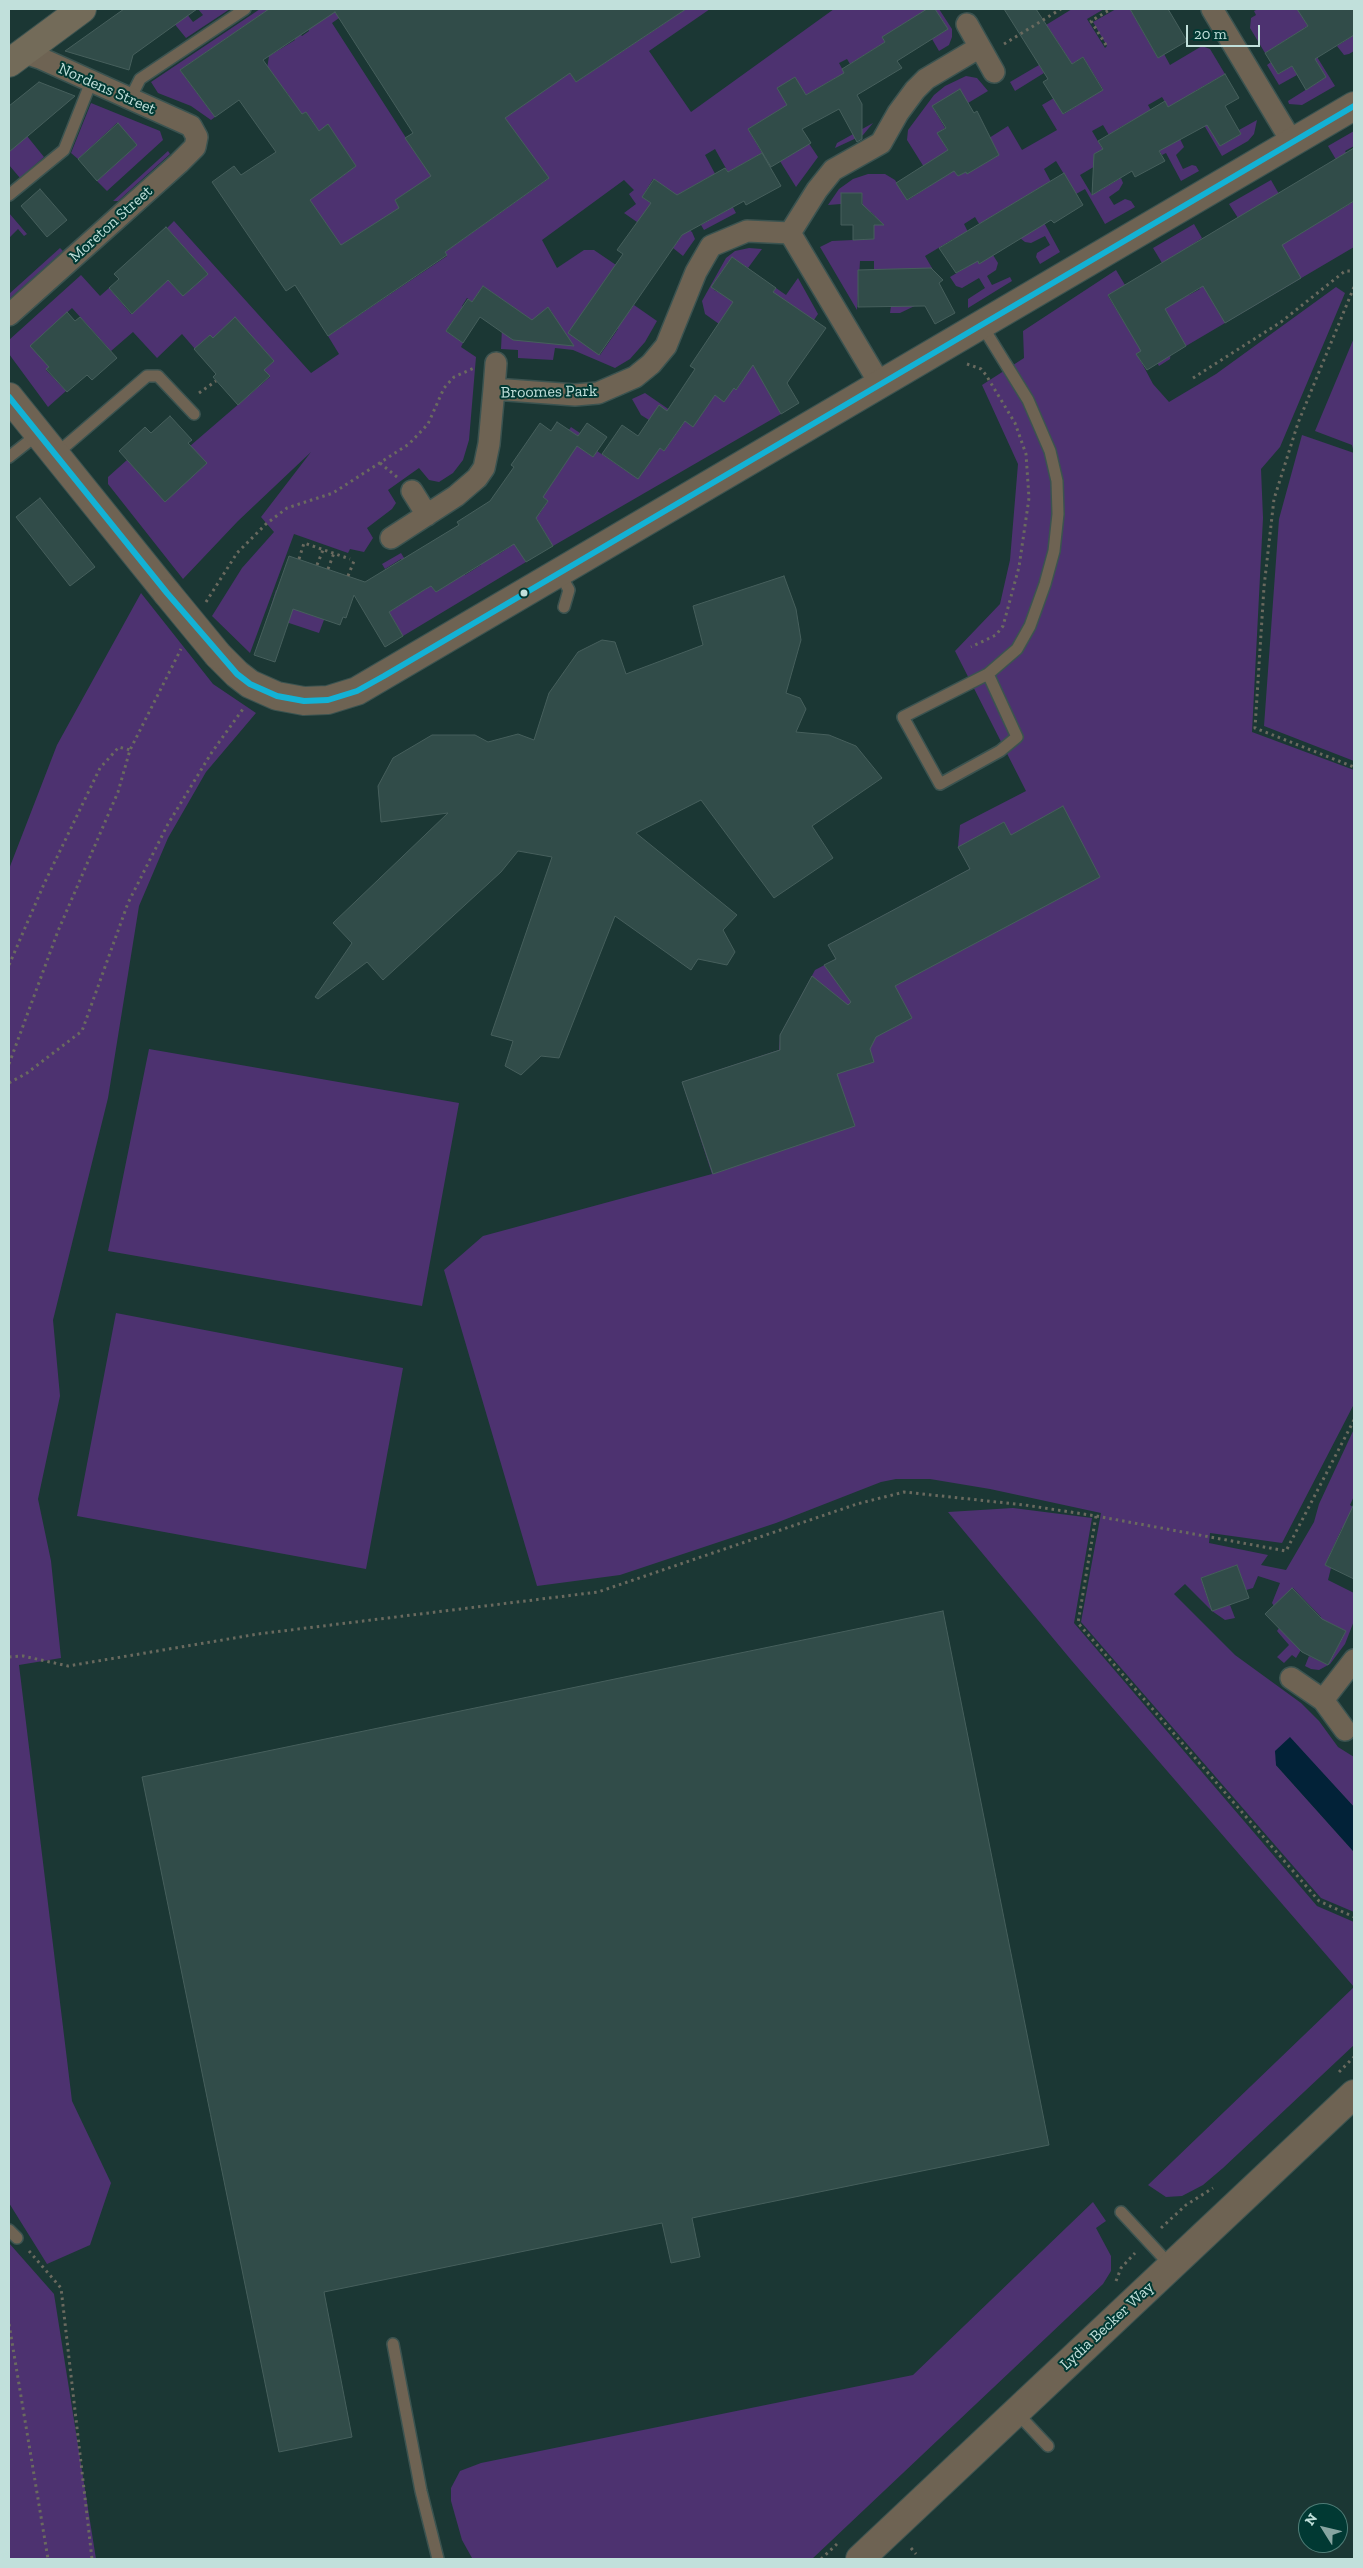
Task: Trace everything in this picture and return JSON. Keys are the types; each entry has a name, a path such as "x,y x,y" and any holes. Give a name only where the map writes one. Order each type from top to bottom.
{"main road":[{"path":"13,54 82,9"}],"street":[{"path":"1212,9 1292,142"},
{"path":"880,384 790,233 817,190 833,170 881,143 898,113 926,79 986,58 967,24"},
{"name":"Nordens Street","path":"13,54 40,58 191,126"},
{"path":"9,397 218,655 237,674 250,684 270,693 304,701 328,700 357,692 1354,106"},
{"name":"Moreton Street","path":"9,315 195,147 197,137 191,126"},
{"name":"Broomes Park","path":"391,538 456,496 477,478 484,468 489,444 494,389 575,395 598,393 635,377 651,364 666,346 696,272 711,246 730,236 747,231 790,233"},
{"path":"494,389 496,363"},
{"path":"412,491 427,515"},
{"path":"1323,1700 1354,1660"},
{"path":"1292,1678 1323,1700 1345,1730"},
{"name":"Lydia Becker Way","path":"860,2559 1354,2094"}],"lane":[{"path":"130,99 140,79 245,9"},
{"path":"9,195 64,150 90,82"},
{"path":"981,324 1028,400 1050,451 1057,481 1058,514 1054,551 1030,626 1017,648 988,674 903,717 940,784 1000,751 1017,737 988,674"},
{"path":"55,456 147,376 158,376 194,414"},
{"path":"9,457 38,434"},
{"path":"559,572 569,590 564,607"},
{"path":"1121,2212 1171,2266"},
{"path":"393,2344 421,2491 438,2559"},
{"path":"1016,2412 1048,2446"}],"path":[{"path":"986,58 1061,9"},
{"path":"1106,46 1090,21 1111,9"},
{"path":"1193,378 1281,322 1345,270 1354,271"},
{"path":"1354,287 1298,423 1274,499 1264,587 1255,728 1354,767"},
{"path":"960,364 972,364 981,369 1015,423 1026,454 1029,498 1019,567 1003,626 996,635 971,647"},
{"path":"299,559 304,543 334,553 352,560 348,576"},
{"path":"317,565 323,550"},
{"path":"328,569 334,553"},
{"path":"9,1083 27,1074 82,1031 128,903 168,824 212,752 248,702"},
{"path":"9,964 44,884 100,768 119,747 130,750"},
{"path":"9,1657 23,1656 68,1666 258,1634 598,1592 858,1504 904,1492 1025,1505 1096,1516 1286,1552 1354,1420"},
{"path":"1096,1516 1078,1622 1319,1901 1354,1917"},
{"path":"13,2234 61,2288 92,2559"},
{"path":"9,2324 48,2559"},
{"path":"909,2545 916,2554"}],"shaded area":[{"path":"178,9 183,9 193,22 203,15 198,9 230,9 186,38 168,16"},
{"path":"260,9 269,9 180,70 215,117 211,120 191,106 158,93 151,82"},
{"path":"330,9 333,9 339,18 332,23 419,158 554,50 576,82 686,9 710,9 649,51 691,112 834,9 928,9 883,37 885,42 850,64 847,59 839,63 861,103 854,107 837,77 806,95 795,77 787,105 792,118 818,157 796,187 757,124 748,129 762,153 728,172 715,149 705,155 736,213 704,230 701,225 729,209 711,176 683,192 690,205 653,179 642,197 692,232 695,239 683,256 673,248 683,234 647,229 624,213 636,204 629,194 634,190 624,180 542,240 557,268 584,250 594,250 616,265 621,322 634,305 657,321 645,342 630,359 615,368 573,350 555,348 553,360 518,358 518,350 501,349 502,328 515,309 483,286 472,302 467,298 462,306 468,310 465,315 459,312 446,331 463,343 461,347 476,357 469,440 463,460 453,473 439,482 429,480 419,468 388,490 396,503 392,509 367,528 373,538 364,552 350,549 348,553 294,534 250,653 212,616 242,568 274,532 261,517 311,452 238,521 183,579 108,484 108,477 127,460 165,501 206,464 190,446 270,377 264,370 274,361 235,318 213,338 210,335 195,349 182,334 157,358 133,332 111,351 72,308 31,346 49,367 46,370 66,391 48,407 9,354 9,340 81,275 100,296 109,288 131,314 168,280 183,296 208,274 167,228 174,221 311,373 339,354 328,336 447,256 445,252 548,179 409,191 395,200 400,209 340,249 301,192 326,188 356,166 327,125 319,131 306,112 300,116 288,94 267,69 269,56 295,40 294,38 300,34 302,36 309,31 308,28 332,12","holes":["545,310 551,311 554,316 551,343 540,322","595,313 618,329 600,355 583,343"]},
{"path":"935,9 939,9 952,29 949,45 939,51 932,39 948,29"},
{"path":"1072,9 1104,9 1087,19 1105,48 1107,46 1093,22 1116,9 1134,9 1131,11 1158,58 1164,54 1170,65 1202,46 1210,49 1225,74 1195,91 1213,123 1208,126 1220,146 1241,134 1239,130 1257,120 1254,134 1248,141 1222,156 1204,125 1168,107 1162,97 1148,105 1170,145 1180,139 1184,147 1176,155 1183,169 1192,165 1196,166 1199,171 1181,181 1166,153 1162,155 1148,133 1132,121 1119,128 1129,145 1094,154 1097,165 1080,175 1092,195 1121,178 1123,183 1119,190 1109,197 1114,205 1125,199 1131,201 1135,207 1105,224 1085,189 1076,194 1056,161 1044,169 1051,182 1042,219 1060,252 1040,264 1036,257 1037,253 1050,245 1045,236 1031,243 1025,242 1020,238 981,227 975,217 964,224 969,234 964,237 979,263 993,255 998,263 996,270 987,276 992,285 1010,277 1012,281 968,308 968,299 985,288 979,278 962,288 956,286 950,277 970,265 955,238 925,256 939,280 923,302 900,313 890,313 891,306 909,269 874,270 874,261 860,261 857,310 820,247 832,241 874,239 874,229 853,230 853,225 875,220 875,216 871,212 863,212 862,193 842,193 841,204 828,205 839,189 853,179 868,174 885,174 895,180 908,200 934,183 907,140 908,130 934,95 945,86 966,76 977,78 988,91 968,103 932,106 945,128 938,133 948,151 950,164 958,176 999,155 989,138 1008,126 1022,150 1057,130 1042,105 1054,98 1064,114 1103,89 1083,57 1048,79 1046,76 1068,58 1048,27 1034,36 1033,33","holes":["1103,125 1113,142 1102,148 1092,131"]},
{"path":"1258,9 1302,9 1299,11 1308,26 1304,28 1317,57 1335,86 1302,105 1289,104 1288,101 1326,77 1317,62 1312,64 1294,35 1265,53 1250,28 1251,18 1256,15 1254,11"},
{"path":"1334,9 1341,9 1354,30 1354,51 1349,54 1344,55 1337,46 1351,37"},
{"path":"1271,62 1278,74 1292,66 1297,75 1279,85 1267,65"},
{"path":"1039,65 1044,73 1015,91 1010,82"},
{"path":"91,103 160,131 163,140 107,191 97,181 137,145 117,123 78,159 71,153"},
{"path":"873,123 863,135 835,148 837,143"},
{"path":"1354,131 1354,146 1345,151 1354,167 1354,247 1186,346 1174,326 1170,359 1159,366 1148,347 1137,354 1153,384 1169,402 1216,374 1336,287 1345,293 1280,447 1261,469 1263,518 1252,732 1354,770 1354,1404 1282,1543 1210,1533 1209,1543 1268,1555 1261,1565 1286,1570 1314,1522 1319,1504 1354,1429 1354,1496 1350,1505 1354,1508 1354,1534 1342,1528 1325,1565 1331,1568 1328,1580 1354,1593 1354,1621 1345,1644 1330,1664 1319,1670 1311,1669 1305,1666 1309,1656 1328,1665 1346,1631 1328,1622 1323,1630 1315,1627 1296,1658 1292,1655 1284,1663 1277,1657 1289,1645 1277,1631 1279,1628 1294,1643 1321,1617 1293,1588 1274,1606 1272,1603 1280,1583 1258,1576 1253,1588 1246,1590 1237,1565 1201,1578 1212,1610 1230,1605 1235,1618 1225,1620 1212,1611 1185,1584 1174,1594 1235,1655 1301,1703 1319,1721 1338,1747 1354,1757 1354,1807 1290,1738 1276,1765 1354,1852 1354,1912 1321,1898 1081,1622 1101,1513 990,1489 930,1479 896,1479 881,1482 776,1523 620,1575 537,1586 444,1270 483,1236 712,1174 682,1082 779,1050 780,1035 815,970 836,959 828,945 970,869 958,847 960,825 1026,791 955,651 1000,604 1010,560 1018,464 982,385 1024,358 1023,331 1116,270 1125,285 1108,296 1129,330 1184,287 1189,295 1200,289 1179,253 1162,263 1153,248 1194,224 1202,238 1184,250 1238,218 1229,204 1271,180 1279,194 1331,201 1338,211 1353,202 1338,163 1328,146"},
{"path":"27,136 44,157 20,178 9,165 9,143 13,148"},
{"path":"168,151 170,154 118,201 113,201"},
{"path":"9,213 27,234 24,236 18,229 9,238"},
{"path":"60,248 63,251 9,299 9,294"},
{"path":"749,248 762,249 748,268 732,257 713,284 714,290 720,293 727,287 743,298 733,312 743,318 745,316 774,336 764,350 789,368 787,383 769,393 781,414 553,546 530,508 540,513 548,501 534,491 538,484 547,490 561,470 553,464 559,455 565,459 574,446 570,443 575,435 569,430 571,427 580,433 574,443 593,457 597,451 634,476 639,477 645,469 643,465 632,458 644,440 638,436 640,434 664,451 684,423 659,406 649,420 641,415 632,399 645,393 693,426 715,395 724,401 731,391 725,387 728,384 737,389 744,378 734,371 745,355 751,359 757,351 705,314 702,301 726,258 735,251"},
{"path":"798,278 818,314 814,320 763,306 776,288 786,295"},
{"path":"1354,338 1354,453 1352,445 1315,431"},
{"path":"1302,435 1354,453 1354,761 1264,726 1279,519"},
{"path":"457,527 493,545 499,554 511,546 506,538 515,544 526,562 403,636 389,612 422,591 401,559 385,569 382,564 401,553 424,590 431,586 436,592 454,580 460,568 465,575 481,565"},
{"path":"276,590 330,604 319,633 268,616"},
{"path":"141,593 213,684 256,713 206,772 168,838 139,906 108,1098 53,1320 60,1396 38,1499 51,1561 61,1658 19,1665 72,2101 111,2183 90,2245 47,2264 9,2203 9,869 57,745"},
{"path":"149,1049 459,1103 422,1306 108,1251"},
{"path":"116,1313 403,1368 366,1569 77,1516"},
{"path":"1013,1508 1092,1518 1074,1623 1317,1906 1354,1922 1354,1987 1072,1661 948,1512"},
{"path":"1354,1987 1354,2045 1203,2185 1182,2196 1166,2197 1148,2185"},
{"path":"1093,2202 1106,2221 1096,2228 1111,2256 1111,2271 1103,2284 812,2559 472,2558 462,2540 451,2501 451,2488 460,2471 481,2463 913,2375"},
{"path":"9,2243 54,2294 96,2559 9,2559"}],"water":[{"path":"1290,1737 1354,1807 1354,1852 1276,1765 1275,1751"}],"building":[{"path":"124,9 197,9 133,55 129,70 65,51"},
{"path":"269,9 686,9 576,82 570,73 505,118 549,178 445,252 447,255 328,336 295,285 286,291 212,182 234,166 241,175 276,152 239,100 215,117 180,70","holes":["335,12 413,133 405,138 431,176 395,200 399,208 341,245 310,200 356,166 328,124 319,131 306,112 302,114 263,60"]},
{"path":"927,9 935,9 948,29 897,61 902,68 857,95 862,104 862,139 857,142 839,109 802,129 811,143 771,167 748,129 787,105 777,88 795,77 806,95 844,73 842,69 885,42 882,37"},
{"path":"1004,9 1036,9 1072,64 1083,57 1103,90 1063,114 1043,82 1048,79"},
{"path":"1130,9 1168,9 1187,41 1158,58"},
{"path":"1297,9 1354,9 1354,35 1315,59 1326,77 1306,90 1292,66 1278,74 1265,53 1308,26"},
{"path":"1225,74 1239,98 1225,106 1241,134 1220,146 1207,125 1159,151 1165,161 1135,177 1132,171 1092,195 1094,154 1103,149 1098,141 1165,101 1168,107"},
{"path":"39,82 75,96 9,152 9,106"},
{"path":"960,89 974,113 977,111 999,155 967,174 966,172 958,176 954,171 907,200 896,183 948,150 937,133 946,128 932,106"},
{"path":"118,123 137,145 97,181 78,159"},
{"path":"1354,148 1354,201 1282,245 1301,278 1225,323 1203,286 1165,309 1186,346 1147,370 1136,354 1141,351 1108,295"},
{"path":"762,153 781,186 746,205 744,201 682,235 599,355 568,333 623,254 617,250 651,203 642,197 654,179 677,195 725,168 728,172"},
{"path":"1064,173 1083,205 1054,223 1051,220 979,264 978,261 956,273 939,248"},
{"path":"40,189 67,220 47,237 21,206"},
{"path":"841,193 862,193 862,204 884,225 874,225 874,239 853,240 853,225 841,225"},
{"path":"166,227 208,274 183,296 168,280 132,314 109,288 119,279 114,274"},
{"path":"732,257 776,288 773,292 826,328 787,383 799,403 781,414 753,365 736,390 734,388 724,402 715,395 693,427 685,421 664,451 660,448 638,479 602,454 622,425 638,436 659,405 667,411 695,369 690,366 733,302 711,287"},
{"path":"931,268 943,280 939,283 955,313 935,324 925,306 858,307 858,270"},
{"path":"483,286 532,320 548,307 574,346 513,340 480,317 463,343 446,331 468,299 472,302"},
{"path":"67,312 75,321 80,317 117,358 92,380 87,375 67,392 46,369 49,367 30,346"},
{"path":"235,317 274,361 264,370 270,376 238,405 213,377 216,374 194,349 210,335 213,338"},
{"path":"170,416 192,440 188,443 207,463 165,502 119,451 145,427 151,433"},
{"path":"557,422 578,436 587,423 607,437 593,457 577,446 543,497 548,501 536,518 553,546 526,562 514,544 436,592 431,586 424,590 389,612 403,636 385,647 354,595 346,618 343,617 340,625 293,609 275,662 254,655 289,556 365,582 459,525 457,522 490,501 514,467 511,465 540,423 551,431"},
{"path":"40,498 95,567 70,586 16,517"},
{"path":"784,576 796,609 801,640 786,693 800,698 806,709 796,732 829,735 856,746 882,778 812,826 833,858 774,898 701,800 636,833 737,915 723,930 735,952 727,965 698,959 691,970 615,916 559,1058 541,1056 521,1075 505,1066 513,1041 491,1035 552,857 518,851 501,872 383,980 367,962 318,999 315,997 352,943 333,923 448,813 381,822 378,786 393,758 432,735 475,735 488,742 518,734 534,740 549,693 578,652 602,640 615,642 626,674 703,645 693,606"},
{"path":"1063,806 1100,877 895,986 912,1018 876,1037 870,1049 874,1062 837,1074 855,1126 713,1174 682,1082 780,1050 780,1035 812,976 848,1005 851,1002 824,965 836,959 828,945 970,869 958,847 1004,822 1011,835"},
{"path":"1354,1504 1354,1579 1325,1565"},
{"path":"1237,1565 1249,1598 1212,1611 1201,1578"},
{"path":"1292,1588 1322,1619 1346,1631 1328,1665 1302,1652 1265,1614"},
{"path":"943,1611 1049,2145 692,2218 700,2257 671,2263 662,2223 324,2292 352,2437 279,2452 142,1777"}],"transit line":[{"path":"9,397 167,593 237,674 250,684 277,696 304,701 328,700 357,691 384,676 1354,106"}]}
